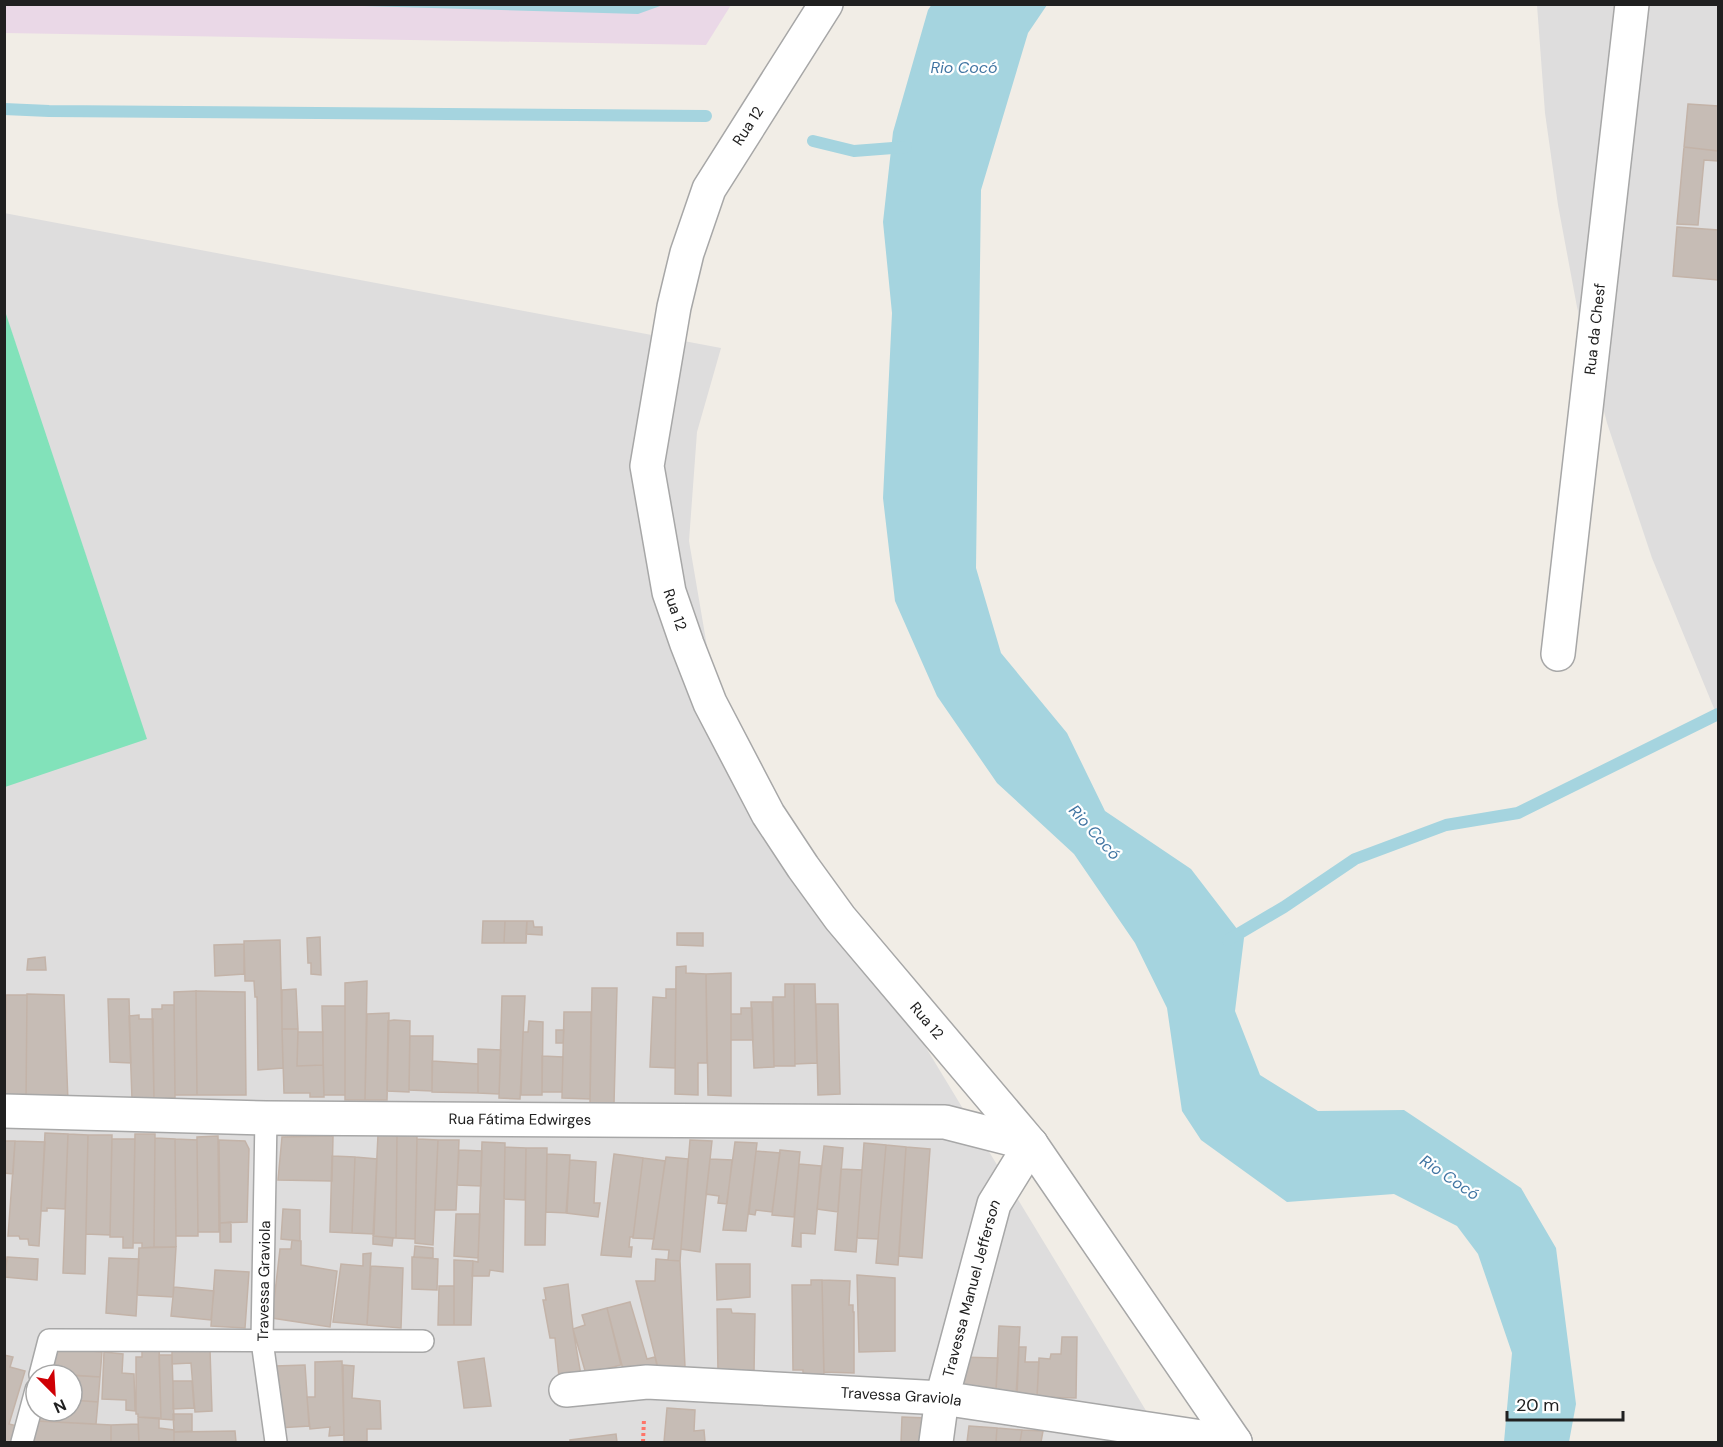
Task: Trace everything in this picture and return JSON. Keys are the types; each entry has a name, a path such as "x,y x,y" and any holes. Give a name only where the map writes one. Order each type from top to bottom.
{"street":[{"name":"Rua 12","path":"826,4 709,189 687,253 674,307 647,466 669,592 690,654 711,703 768,814 803,867 840,918 1031,1144 1235,1442"},
{"name":"Rua da Chesf","path":"1558,654 1632,4"},
{"name":"Rua Fátima Edwirges","path":"4,1111 266,1118 945,1122 1031,1144"},
{"name":"Travessa Manuel Jefferson","path":"936,1443 942,1398 994,1204 1031,1144"},
{"name":"Travessa Graviola","path":"566,1390 647,1383 942,1398 1235,1442"}],"lane":[{"name":"Travessa Graviola","path":"266,1118 262,1341 276,1443"},
{"path":"43,1363 49,1340 423,1341"},
{"path":"22,1443 27,1423"}],"shaded area":[{"path":"5,4 731,5 706,45 5,33"},
{"path":"1537,5 1718,5 1718,718 1652,558 1607,423 1577,307 1558,205 1545,113"},
{"path":"4,213 721,348 697,432 689,541 710,664 765,782 1165,1442 5,1442"}],"green space":[{"path":"5,311 147,739 4,787"}],"water":[{"name":"Rio Cocó","path":"932,4 1047,5 1028,33 981,190 976,568 1001,653 1067,733 1105,811 1191,869 1244,938 1235,1011 1260,1075 1318,1111 1404,1110 1521,1188 1556,1248 1576,1404 1569,1442 1504,1442 1512,1353 1478,1254 1457,1226 1394,1194 1287,1202 1201,1140 1182,1111 1167,1008 1135,943 1074,854 997,783 937,696 895,601 883,498 892,313 883,222 893,132 928,10"},
{"path":"328,5 663,5 638,14"}],"building":[{"path":"1688,104 1718,106 1718,151 1684,147"},
{"path":"1684,147 1718,151 1718,161 1704,160 1698,225 1677,224"},
{"path":"1677,227 1718,230 1718,280 1673,276"},
{"path":"483,921 505,921 504,943 482,943"},
{"path":"505,921 527,921 526,943 504,943"},
{"path":"527,921 533,921 534,927 542,927 542,935 526,934"},
{"path":"677,933 703,933 703,946 677,945"},
{"path":"320,937 321,975 311,974 307,938"},
{"path":"280,940 283,1068 258,1070 257,997 255,997 254,981 245,981 244,941"},
{"path":"244,944 244,974 215,976 214,945"},
{"path":"45,957 46,970 27,970 28,959"},
{"path":"686,966 686,973 706,974 707,1063 698,1063 698,1095 675,1094 676,967"},
{"path":"731,973 731,1096 708,1095 706,974"},
{"path":"367,981 365,1100 345,1100 345,983"},
{"path":"785,984 794,984 795,1066 774,1066 773,997 785,997"},
{"path":"794,984 815,984 817,1063 795,1064"},
{"path":"592,988 617,988 614,1104 590,1103"},
{"path":"296,989 298,1029 282,1029 282,990"},
{"path":"666,989 676,989 675,1068 650,1067 653,997 666,998"},
{"path":"196,991 197,1095 175,1095 174,992"},
{"path":"196,991 245,992 246,1095 197,1095"},
{"path":"27,994 64,995 68,1102 26,1103"},
{"path":"6,995 27,995 26,1103 5,1103"},
{"path":"502,996 525,996 520,1099 499,1098"},
{"path":"108,999 129,999 131,1063 110,1062"},
{"path":"751,1002 772,1002 774,1067 754,1068"},
{"path":"816,1004 838,1004 840,1094 818,1095"},
{"path":"162,1005 174,1005 175,1098 154,1099 152,1009 162,1009"},
{"path":"322,1006 345,1006 345,1095 324,1095"},
{"path":"741,1008 752,1008 753,1040 731,1040 731,1014 741,1014"},
{"path":"4,1011 6,1011 4,1087"},
{"path":"564,1012 591,1012 590,1099 562,1098"},
{"path":"389,1013 387,1100 365,1100 367,1014"},
{"path":"139,1015 139,1019 153,1019 154,1099 132,1099 129,1016"},
{"path":"388,1021 410,1021 409,1092 387,1091"},
{"path":"529,1021 543,1022 542,1095 521,1095 523,1032 528,1032"},
{"path":"282,1029 298,1029 297,1066 323,1065 324,1097 310,1097 310,1093 284,1093"},
{"path":"556,1030 564,1030 563,1043 556,1043"},
{"path":"298,1032 323,1032 323,1065 297,1066"},
{"path":"410,1036 433,1036 432,1091 409,1090"},
{"path":"478,1049 501,1050 499,1094 478,1093"},
{"path":"542,1056 563,1057 562,1092 542,1092"},
{"path":"432,1061 478,1064 478,1093 432,1092"},
{"path":"45,1133 68,1134 65,1209 47,1208 47,1211 41,1211"},
{"path":"397,1133 417,1134 415,1239 396,1238"},
{"path":"68,1134 88,1135 85,1274 63,1273"},
{"path":"135,1134 155,1134 154,1247 142,1248 142,1243 133,1243"},
{"path":"88,1135 112,1135 110,1235 86,1234"},
{"path":"378,1135 397,1136 396,1238 373,1236"},
{"path":"218,1136 219,1232 198,1232 197,1137"},
{"path":"333,1136 332,1181 278,1180 282,1137"},
{"path":"155,1138 175,1139 176,1247 154,1247"},
{"path":"112,1139 135,1139 133,1248 123,1248 123,1237 110,1237"},
{"path":"175,1139 197,1140 198,1236 176,1236"},
{"path":"417,1139 438,1140 433,1245 415,1243"},
{"path":"219,1140 245,1141 249,1149 247,1222 220,1223"},
{"path":"438,1140 459,1140 456,1210 435,1210"},
{"path":"690,1140 712,1141 700,1252 681,1249"},
{"path":"4,1141 15,1141 13,1174 4,1173"},
{"path":"15,1141 45,1142 39,1246 29,1245 28,1239 20,1239 19,1236 8,1236"},
{"path":"482,1142 505,1143 503,1272 490,1270 489,1276 472,1276 473,1261 478,1262"},
{"path":"735,1142 757,1143 746,1231 723,1230"},
{"path":"864,1143 886,1145 878,1239 857,1238"},
{"path":"886,1145 906,1147 898,1265 876,1263"},
{"path":"824,1146 843,1148 838,1212 817,1209"},
{"path":"505,1147 526,1148 525,1200 504,1199"},
{"path":"906,1147 930,1149 922,1258 899,1256"},
{"path":"526,1148 547,1148 545,1245 525,1245"},
{"path":"459,1150 482,1151 481,1186 457,1185"},
{"path":"780,1150 800,1152 794,1217 772,1215"},
{"path":"756,1151 780,1153 772,1212 756,1210 755,1215 749,1214"},
{"path":"547,1154 570,1155 567,1213 546,1212"},
{"path":"614,1154 643,1158 633,1237 630,1237 631,1257 601,1255"},
{"path":"332,1156 355,1157 352,1233 330,1232"},
{"path":"355,1157 377,1159 374,1234 352,1233"},
{"path":"666,1157 688,1159 680,1261 668,1260 669,1250 652,1249"},
{"path":"643,1158 665,1161 654,1239 633,1238"},
{"path":"710,1159 732,1160 727,1204 718,1203 719,1196 706,1194"},
{"path":"570,1160 596,1162 594,1203 600,1203 598,1217 566,1213"},
{"path":"799,1164 821,1166 815,1234 801,1233 801,1247 792,1246"},
{"path":"841,1169 862,1170 856,1252 835,1250"},
{"path":"283,1209 300,1210 300,1241 281,1239"},
{"path":"456,1214 480,1214 478,1258 454,1256"},
{"path":"231,1222 231,1242 220,1242 220,1223"},
{"path":"373,1236 393,1238 392,1246 373,1244"},
{"path":"292,1240 301,1241 301,1265 337,1271 330,1327 272,1318 280,1249 291,1249"},
{"path":"415,1246 433,1248 433,1258 414,1257"},
{"path":"176,1247 173,1297 137,1295 139,1248"},
{"path":"371,1253 367,1325 333,1322 341,1264 363,1266 363,1254"},
{"path":"7,1257 38,1259 37,1280 5,1277"},
{"path":"412,1257 438,1259 437,1290 412,1289"},
{"path":"109,1258 139,1259 136,1316 106,1313"},
{"path":"656,1259 680,1261 685,1367 658,1368 636,1281 655,1281"},
{"path":"454,1260 473,1261 471,1325 454,1325"},
{"path":"716,1264 750,1264 750,1297 717,1300"},
{"path":"371,1266 403,1268 401,1328 367,1325"},
{"path":"215,1270 249,1272 245,1328 211,1326"},
{"path":"857,1275 895,1278 895,1351 859,1352"},
{"path":"811,1280 822,1280 824,1381 803,1381 803,1370 793,1370 792,1285 811,1285"},
{"path":"822,1280 850,1281 849,1305 853,1305 854,1312 854,1373 824,1372"},
{"path":"568,1284 581,1375 559,1377 555,1338 550,1338 543,1300 546,1300 544,1288"},
{"path":"439,1286 454,1286 454,1325 438,1325"},
{"path":"174,1287 214,1291 211,1320 171,1316"},
{"path":"630,1302 647,1359 655,1357 659,1374 625,1377 607,1308"},
{"path":"607,1308 621,1365 586,1374 573,1329 585,1325 582,1315"},
{"path":"717,1309 731,1309 732,1313 755,1314 754,1372 718,1372"},
{"path":"999,1326 1020,1327 1016,1396 996,1390"},
{"path":"1062,1337 1077,1337 1076,1398 1037,1397 1039,1358 1050,1359 1051,1354 1061,1354"},
{"path":"142,1345 159,1346 161,1419 138,1417 136,1414 136,1357 142,1357"},
{"path":"1019,1347 1026,1347 1025,1362 1039,1362 1037,1396 1017,1395"},
{"path":"56,1348 102,1352 100,1377 84,1376 84,1363 51,1363"},
{"path":"172,1348 210,1350 212,1411 195,1412 191,1363 172,1364"},
{"path":"104,1352 123,1354 122,1373 134,1374 135,1411 126,1410 126,1400 102,1399"},
{"path":"4,1355 13,1357 10,1367 24,1371 24,1374 9,1424 21,1427 17,1442 4,1442"},
{"path":"159,1355 172,1355 174,1420 161,1419"},
{"path":"957,1357 998,1358 996,1390 955,1388"},
{"path":"484,1358 491,1406 464,1408 458,1362"},
{"path":"342,1361 344,1435 329,1436 330,1427 310,1429 307,1397 315,1397 315,1362"},
{"path":"305,1365 309,1426 278,1428 275,1366"},
{"path":"343,1365 354,1366 352,1398 380,1401 381,1429 367,1429 367,1441 344,1442"},
{"path":"84,1376 100,1377 98,1402 84,1401"},
{"path":"173,1381 192,1381 194,1408 173,1409"},
{"path":"84,1401 98,1402 96,1424 76,1423 84,1423"},
{"path":"667,1408 695,1410 694,1431 704,1430 705,1442 664,1442"},
{"path":"173,1414 192,1414 192,1431 174,1432"},
{"path":"138,1417 159,1418 159,1428 174,1430 174,1442 139,1442"},
{"path":"902,1417 927,1418 924,1442 901,1442"},
{"path":"36,1423 111,1425 111,1442 32,1442"},
{"path":"138,1424 139,1442 111,1442 111,1425"},
{"path":"969,1426 997,1428 996,1442 967,1442"},
{"path":"997,1428 1022,1430 1020,1442 996,1442"},
{"path":"1022,1430 1043,1431 1041,1442 1020,1442"},
{"path":"235,1431 236,1442 174,1442 174,1432"},
{"path":"616,1434 617,1442 570,1442 570,1440"}],"waterway":[{"path":"4,109 706,116"},
{"path":"813,141 854,151 906,147"},
{"path":"1228,940 1284,907 1355,859 1446,825 1518,813 1718,714"}]}
